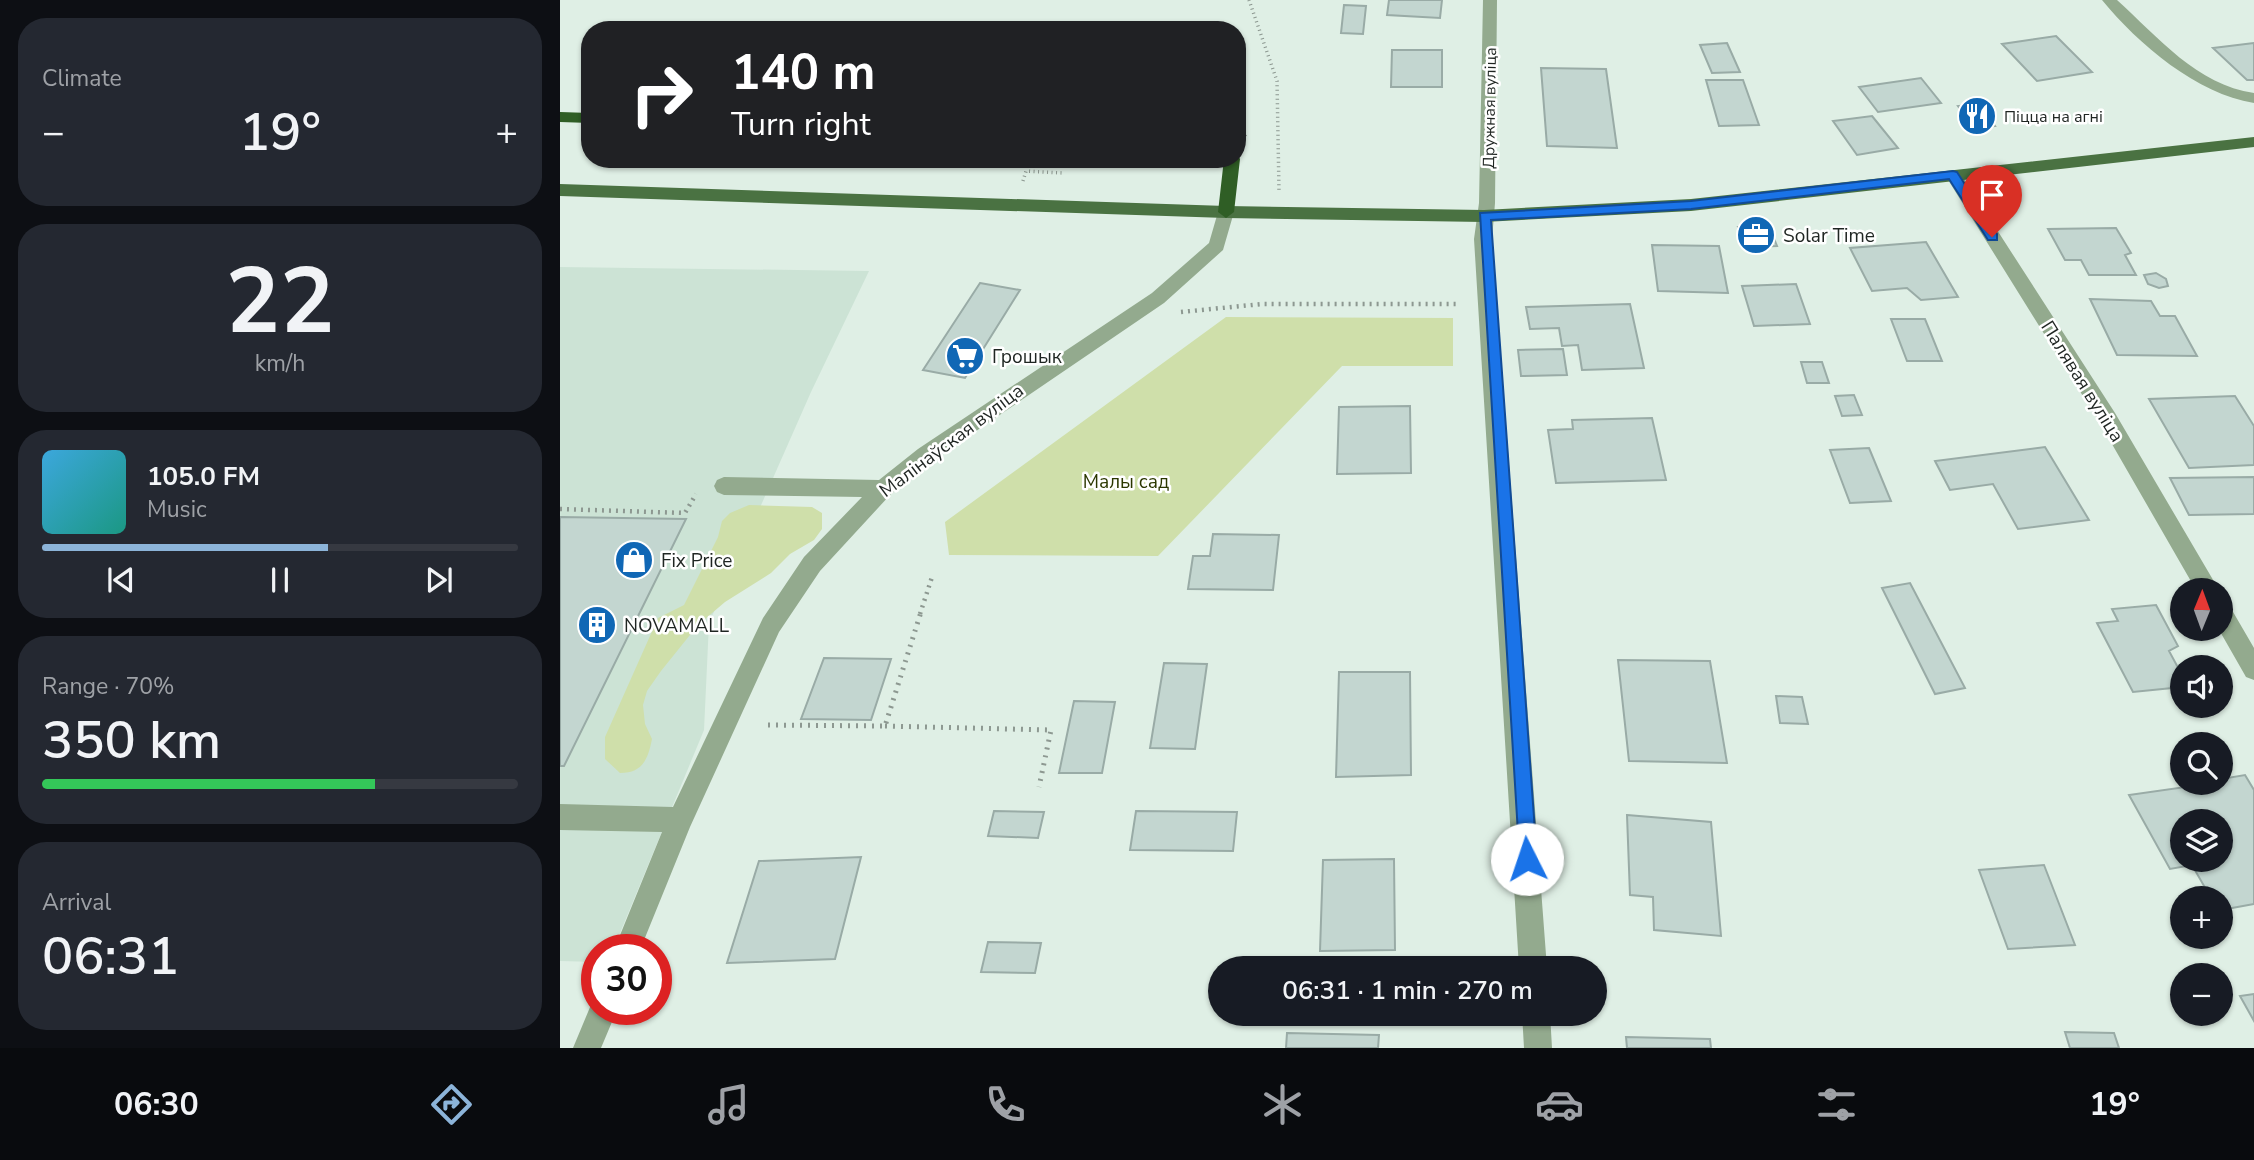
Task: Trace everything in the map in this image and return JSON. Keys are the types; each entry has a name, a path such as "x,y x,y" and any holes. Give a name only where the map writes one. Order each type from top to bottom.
{"highway":[{"path":"560,117 581,118"},
{"path":"1226,212 1231,168"}],"main road":[{"path":"560,190 1226,212 1484,216 1691,205 2254,142"}],"street":[{"name":"Дружная вуліца","path":"1490,0 1487,203 1484,216 1533,956"},
{"path":"2109,0 2193,74 2214,88 2241,98 2254,98"},
{"name":"Палявая вуліца","path":"1953,175 2108,419 2201,578"},
{"name":"Малінаўская вуліца","path":"634,934 680,820 771,625 812,564 883,489 1001,401 1158,298 1217,246 1226,212"},
{"path":"724,486 883,489"},
{"path":"2233,633 2254,669"},
{"path":"560,817 680,820"},
{"path":"587,1048 597,1025"},
{"path":"1537,1026 1538,1048"}],"path":[{"path":"1249,0 1277,81 1279,200"},
{"path":"1175,313 1262,304 1488,304"},
{"path":"563,517 568,509"},
{"path":"885,726 933,574"},
{"path":"768,725 1051,730 1039,786"}],"shaded area":[{"path":"560,267 869,271 811,392 709,623 704,730 620,934 581,934 581,962 560,961"}],"green space":[{"name":"Малы сад","path":"1226,317 1453,318 1453,366 1342,366 1158,556 949,555 945,522"},
{"path":"749,505 812,507 822,513 822,529 814,540 790,554 771,573 725,602 698,625 647,691 643,705 645,724 652,739 646,759 634,771 620,773 605,759 605,737 658,618 684,605 718,537 722,521 730,513"}],"building":[{"path":"1389,0 1442,0 1440,18 1387,15"},
{"path":"1344,5 1366,6 1363,34 1341,33"},
{"path":"2056,36 2092,72 2037,81 2002,44"},
{"path":"1727,43 1740,72 1712,73 1700,45"},
{"path":"2254,43 2254,80 2247,80 2213,48"},
{"path":"1392,50 1442,50 1442,87 1391,87"},
{"path":"1541,68 1606,69 1617,148 1547,146"},
{"path":"1921,78 1941,103 1878,112 1859,87"},
{"path":"1706,80 1743,80 1759,125 1719,126"},
{"name":"Піцца на агні","path":"1979,104 1995,126 1975,129 1958,106"},
{"path":"1872,116 1898,148 1857,155 1833,121"},
{"path":"1769,226 1777,246 1744,247 1738,227"},
{"path":"2116,228 2131,253 2125,255 2136,275 2089,275 2081,260 2065,260 2048,229"},
{"path":"1926,242 1958,297 1921,300 1907,288 1872,291 1850,248"},
{"path":"1652,245 1719,246 1728,293 1658,291"},
{"path":"2156,273 2166,279 2168,286 2159,288 2148,284 2144,275"},
{"path":"980,283 1020,290 965,378 923,370"},
{"path":"1796,284 1810,324 1754,326 1742,286"},
{"path":"2090,299 2151,301 2160,316 2175,316 2197,356 2117,355"},
{"path":"1630,304 1644,368 1582,370 1578,345 1562,346 1559,328 1530,329 1526,307"},
{"path":"1891,319 1925,319 1942,361 1907,361"},
{"path":"1563,349 1567,375 1521,376 1518,350"},
{"path":"1801,362 1822,362 1829,383 1807,383"},
{"path":"1854,395 1862,415 1842,416 1835,396"},
{"path":"2235,396 2254,426 2254,465 2189,468 2149,399"},
{"path":"1410,406 1411,473 1337,474 1339,407"},
{"path":"1652,418 1666,480 1556,483 1548,430 1573,429 1572,420"},
{"path":"2045,447 2089,520 2018,529 1993,484 1950,490 1935,461"},
{"path":"1869,448 1891,501 1850,503 1830,450"},
{"path":"2254,477 2254,514 2189,515 2170,478"},
{"name":"NOVAMALL","path":"560,517 686,519 564,766 560,766"},
{"path":"1213,534 1279,535 1273,590 1188,589 1193,556 1210,556"},
{"path":"1910,583 1965,688 1935,694 1882,588"},
{"path":"2156,605 2170,631 2170,641 2175,641 2178,646 2169,651 2170,688 2133,692 2097,623 2118,621 2112,609"},
{"path":"824,658 891,659 871,720 801,719"},
{"path":"1618,660 1710,661 1727,763 1629,761"},
{"path":"1164,663 1207,664 1195,749 1150,748"},
{"path":"1339,672 1410,672 1411,775 1336,777"},
{"path":"1776,696 1802,697 1808,724 1780,723"},
{"path":"1074,701 1115,702 1102,773 1059,773"},
{"path":"2245,775 2254,790 2254,904 2233,908 2233,886 2204,886 2196,872 2233,872 2233,809 2170,809 2170,869 2129,795 2170,789 2170,795 2233,795 2233,777"},
{"path":"994,811 1044,812 1038,838 988,836"},
{"path":"1136,811 1237,812 1233,851 1130,850"},
{"path":"1627,815 1711,822 1721,936 1654,930 1653,897 1630,895"},
{"path":"861,857 835,959 727,963 759,861"},
{"path":"1394,859 1395,950 1320,951 1323,860"},
{"path":"2044,865 2075,945 2008,949 1979,870"},
{"path":"988,942 1041,943 1035,973 981,972"},
{"path":"2254,994 2254,1021 2240,996"},
{"path":"2065,1032 2114,1033 2119,1048 2070,1048"},
{"path":"1287,1033 1379,1035 1378,1048 1286,1048"},
{"path":"1626,1037 1710,1039 1711,1048 1627,1048"}],"place":[{"name":"Піцца на агні","path":"1977,116"},
{"name":"Solar Time","path":"1756,235"},
{"name":"Грошык","path":"965,356"},
{"name":"Fix Price","path":"634,560"},
{"name":"NOVAMALL","path":"597,625"}],"route":[{"path":"1527,859 1483,239 1484,216 1691,205 1953,175 1992,237"}]}
